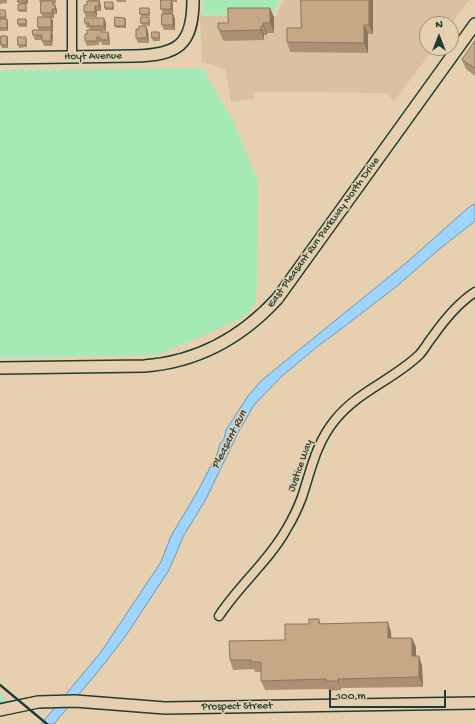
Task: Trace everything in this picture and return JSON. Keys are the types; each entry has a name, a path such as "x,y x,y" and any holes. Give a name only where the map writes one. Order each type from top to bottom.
{"main road":[{"name":"Hoyt Avenue","path":"0,58 153,55 172,50 182,42 191,27 193,0"},
{"name":"East Pleasant Run Parkway North Drive","path":"0,368 144,366 158,364 193,357 216,347 241,332 263,314 278,299 475,24"},
{"name":"Prospect Street","path":"0,710 48,701 75,701 165,708 475,703"}],"street":[{"path":"72,0 72,57"},
{"name":"Justice Way","path":"219,616 227,603 266,560 292,520 302,498 316,451 334,420 346,406 371,388 401,371 419,354 450,314 475,292"}],"shaded area":[{"path":"284,0 469,0 457,16 419,16 419,56 428,56 394,101 386,93 255,92 254,99 231,102 225,69 202,62 200,14 202,16 276,16"}],"green space":[{"path":"203,0 280,0 272,15 202,15"},
{"path":"202,68 232,118 258,181 257,289 255,303 245,316 157,355 0,358 0,70"},
{"path":"0,693 11,703 0,705"}],"water":[{"name":"Pleasant Run","path":"475,204 475,221 437,251 397,286 318,346 282,376 254,405 239,431 206,499 184,535 169,570 127,634 54,724 41,724 101,652 161,562 171,536 199,489 217,454 220,444 224,439 226,430 248,396 262,380 406,263 468,208"}],"building":[{"path":"18,0 27,0 27,2 18,2"},
{"path":"161,0 171,0 171,9 161,9"},
{"path":"301,0 369,0 369,25 364,25 364,43 287,42 287,28 301,28"},
{"path":"41,1 53,1 55,9 52,9 52,13 41,13"},
{"path":"87,1 99,1 99,6 95,6 95,12 84,12 84,5 87,5"},
{"path":"105,2 113,2 113,8 105,8"},
{"path":"26,4 26,10 18,10 18,5"},
{"path":"140,8 149,8 149,14 140,14"},
{"path":"228,8 270,8 270,23 263,23 261,30 221,31 218,28 218,23 228,23"},
{"path":"0,10 5,10 6,17 0,17"},
{"path":"162,14 173,14 173,25 162,25"},
{"path":"38,17 51,17 51,27 38,27"},
{"path":"115,17 125,18 125,26 115,26"},
{"path":"141,17 149,17 149,23 141,23"},
{"path":"85,18 104,18 104,26 89,26 89,23 85,23"},
{"path":"0,19 7,19 7,28 0,28"},
{"path":"18,19 26,19 26,24 18,24"},
{"path":"139,26 146,26 147,38 136,38 136,29 139,29"},
{"path":"33,30 51,30 51,41 42,41 42,35 33,35"},
{"path":"87,30 101,30 101,32 108,32 108,40 101,40 100,37 97,37 97,41 85,41 85,34 87,34"},
{"path":"152,32 159,32 159,38 152,38"},
{"path":"1,36 7,36 7,45 1,45"},
{"path":"18,37 26,37 26,45 18,45"},
{"path":"475,41 475,68 462,60"},
{"path":"309,619 319,619 319,624 388,622 388,638 412,638 412,656 419,656 419,677 338,679 338,681 326,681 326,679 261,681 261,662 251,662 251,660 230,660 229,641 285,640 285,624 309,624"}],"railway":[{"path":"0,685 47,724"}]}
